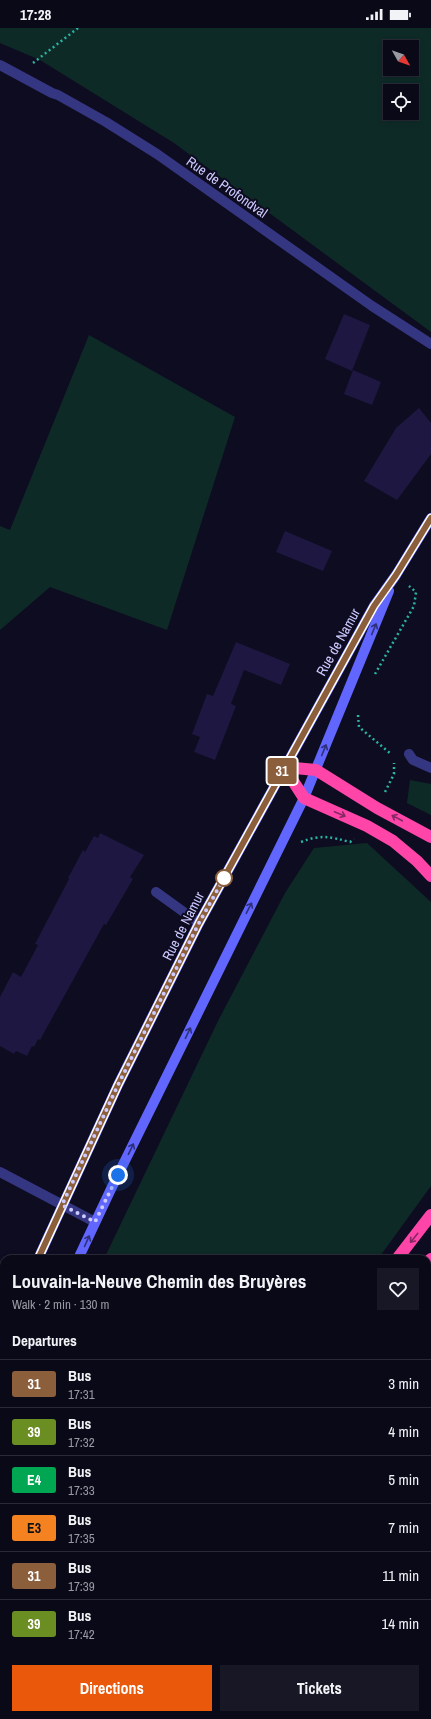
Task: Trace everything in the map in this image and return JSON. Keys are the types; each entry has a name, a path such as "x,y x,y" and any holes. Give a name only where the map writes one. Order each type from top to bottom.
{"highway":[{"path":"284,767 316,770 378,808 431,836"},
{"path":"284,767 304,798 367,826 393,841 417,861 431,876"},
{"path":"400,1255 431,1215"}],"main road":[{"name":"Rue de Namur","path":"40,1255 118,1085 199,923 374,606 396,575 431,518"},
{"name":"Rue de Namur","path":"80,1255 304,798 396,575"}],"street":[{"name":"Rue de Profondval","path":"0,65 99,118 157,154 372,306 431,344"},
{"path":"409,754 413,760 431,768"},
{"path":"156,892 199,923"},
{"path":"0,1172 95,1222"}],"path":[{"path":"18,75 78,28"},
{"path":"372,681 414,606 416,592"},
{"path":"358,715 359,708"}],"green space":[{"path":"0,28 431,28 431,332 174,143 40,60 0,43"},
{"path":"89,335 235,417 167,630 50,587 0,630 0,526 10,530"},
{"path":"410,780 431,784 431,815 407,803"},
{"path":"367,843 431,902 431,1186 381,1255 106,1255 218,1021 285,893 314,848"}],"building":[{"path":"344,314 370,325 352,371 325,359"},
{"path":"353,370 381,382 372,405 344,394"},
{"path":"419,408 431,423 431,454 397,500 364,481 396,428"},
{"path":"285,531 332,551 323,571 276,552"},
{"path":"236,642 290,664 281,685 244,670 231,704 236,706 215,760 194,752 200,737 192,734 207,694 213,696"},
{"path":"100,833 144,855 130,877 133,879 106,925 104,924 40,1040 38,1039 34,1047 32,1046 27,1056 16,1051 14,1054 0,1046 0,997 13,972 21,977 38,945 35,944 83,850 85,852 94,836 98,838"}],"bus line":[{"name":"31","path":"40,1255 118,1085 199,923 374,606 396,575 431,518"}],"route":[{"path":"118,1175 95,1222 62,1205 118,1085 199,923 224,878"}]}
